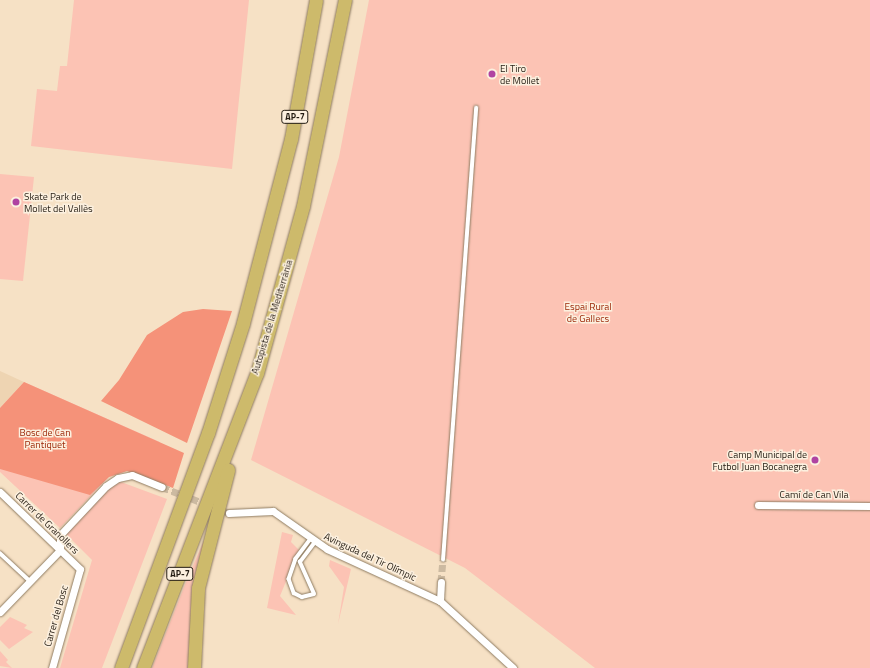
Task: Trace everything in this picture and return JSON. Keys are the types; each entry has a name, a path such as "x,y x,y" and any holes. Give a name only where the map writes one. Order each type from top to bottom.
{"highway":[{"name":"AP-7","path":"121,668 208,433 268,233 291,139 316,0"},
{"name":"Autopista de la Mediterrània","path":"143,668 220,482 257,373 303,206 345,0"},
{"path":"194,668 198,588 220,482"},
{"path":"113,668 171,518 186,494"}],"street":[{"path":"0,611 60,550 60,535 118,478 132,475 162,487"},
{"name":"Carrer de Granollers","path":"0,492 80,569"},
{"name":"Camí de Can Vila","path":"758,505 870,506"},
{"name":"Avinguda del Tir Olímpic","path":"229,513 273,511 313,541 440,601 513,668"},
{"name":"Carrer del Bosc","path":"52,668 80,569"},
{"path":"440,601 441,582"}],"lane":[{"path":"442,560 476,108"},
{"path":"313,541 300,562 314,594 302,597 294,593 289,578 296,559 313,541"},
{"path":"0,553 30,581"}],"shaded area":[{"path":"0,371 24,382 0,408"}],"green space":[{"path":"74,0 249,0 232,169 31,146 37,89 57,91 60,66 67,66"},
{"name":"Espai Rural de Gallecs","path":"369,0 870,0 870,668 595,668 465,568 251,460 339,157"},
{"name":"Skate Park de Mollet del Vallès","path":"0,174 34,177 23,281 0,279"},
{"path":"203,309 232,311 187,443 101,401 119,380 147,335 183,312"},
{"name":"Bosc de Can Pantiquet","path":"24,382 160,442 127,471 109,477 60,528 0,472 0,408"},
{"name":"Bosc de Can Pantiquet","path":"24,382 184,453 173,488 127,471 109,477 90,495 0,469 0,408"},
{"path":"121,482 167,499 102,668 60,668 92,560 66,534 113,485"},
{"path":"282,532 293,535 291,542 299,550 280,596 296,615 267,608"},
{"path":"204,540 190,668 152,668 186,582"},
{"path":"330,560 351,569 338,624 344,587 329,566"},
{"path":"10,617 27,625 24,628 33,632 9,649 0,640 0,627"},
{"path":"0,651 8,660 6,662 12,668 0,666"}],"tunnel":[{"path":"162,487 229,513"},
{"path":"441,582 443,560"}],"place":[{"name":"El Tiro de Mollet","path":"492,74"},
{"name":"Skate Park de Mollet del Vallès","path":"16,202"},
{"name":"Camp Municipal de Futbol Juan Bocanegra","path":"815,460"}]}
